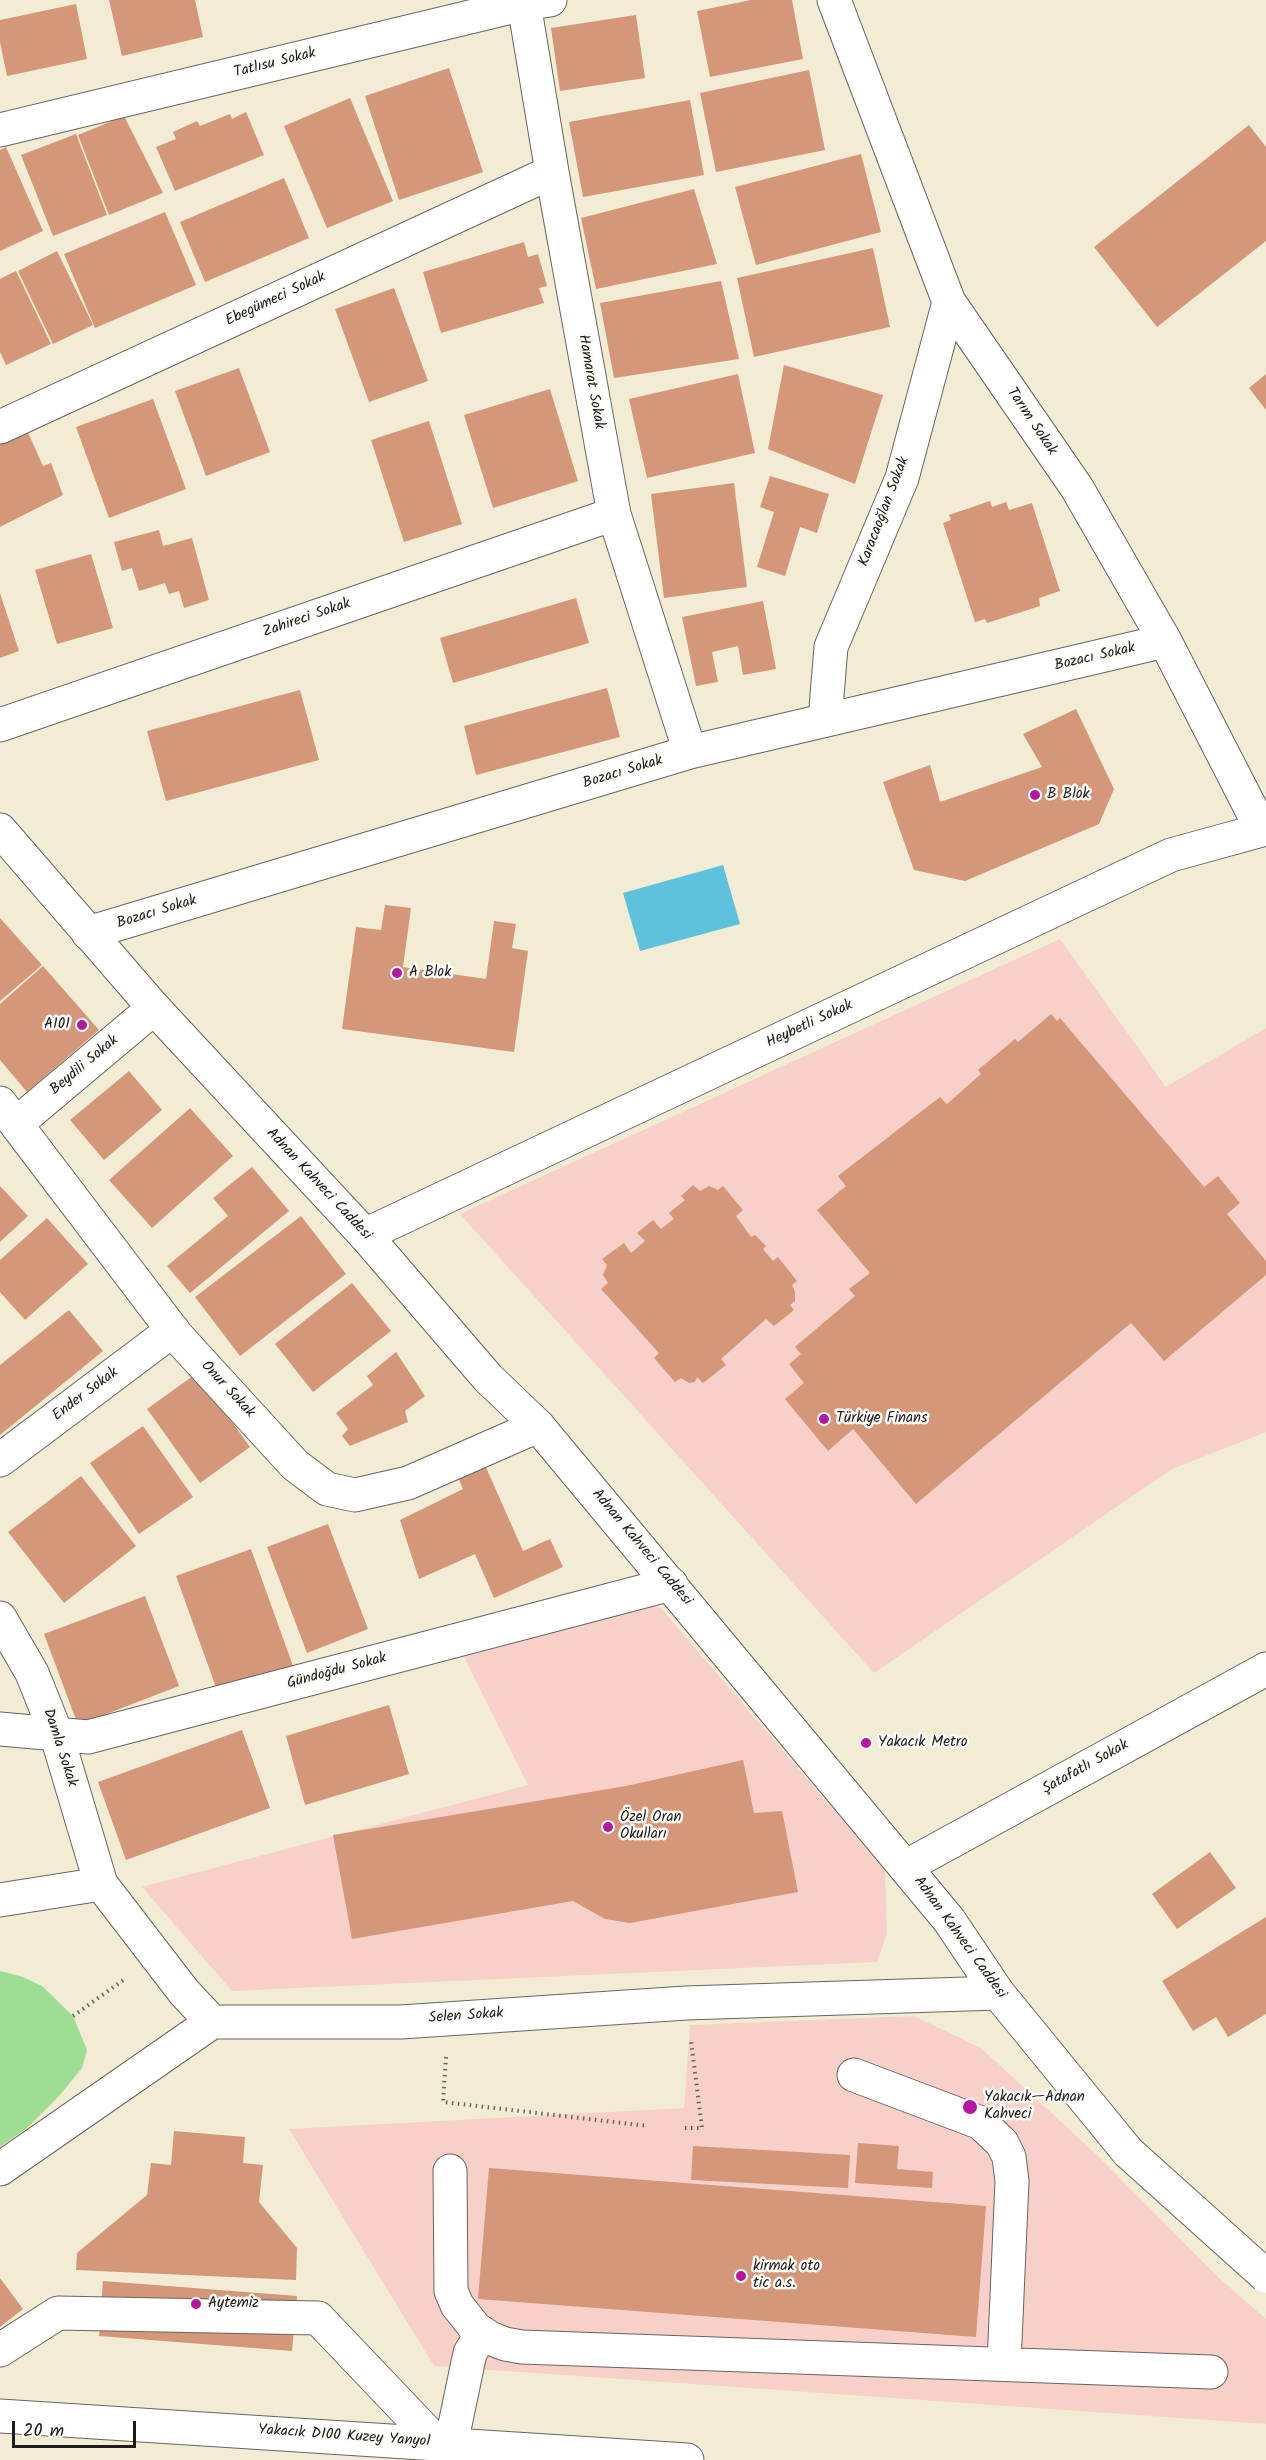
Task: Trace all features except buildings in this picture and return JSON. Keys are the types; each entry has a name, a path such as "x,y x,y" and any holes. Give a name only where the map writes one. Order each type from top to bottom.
{"street":[{"name":"Tarım Sokak","path":"834,0 949,302 1077,488 1165,641 1264,831"},
{"name":"Tatlısu Sokak","path":"0,130 537,2"},
{"name":"Hamarat Sokak","path":"537,2 552,172 614,514 690,752"},
{"name":"Ebegümeci Sokak","path":"0,427 552,172"},
{"name":"Karacaoğlan Sokak","path":"825,720 831,647 902,478 949,302"},
{"name":"Zahireci Sokak","path":"0,725 614,514"},
{"name":"Bozacı Sokak","path":"88,933 690,752 1165,641"},
{"name":"Adnan Kahveci Caddesi","path":"0,830 154,1008 365,1235 488,1378 538,1426 949,1920 998,1993 1128,2152 1266,2276"},
{"name":"Heybetli Sokak","path":"365,1235 1171,855 1264,831"},
{"name":"Beydili Sokak","path":"8,1114 154,1008"},
{"name":"Onur Sokak","path":"8,1114 172,1330 295,1465 327,1489 355,1495 408,1483 538,1426"},
{"name":"Ender Sokak","path":"0,1460 172,1330"},
{"name":"Gündoğdu Sokak","path":"0,1729 88,1737 671,1584"},
{"name":"Damla Sokak","path":"0,1618 32,1673 56,1733 101,1884"},
{"name":"Şatafatlı Sokak","path":"905,1867 1266,1669"},
{"path":"0,1900 101,1884 184,1992 212,2022 0,2169"},
{"name":"Selen Sokak","path":"212,2022 401,2022 448,2017 686,2003 998,1993"},
{"path":"854,2075 981,2123 1002,2143 1009,2157 1012,2181 1004,2364"},
{"path":"450,2171 451,2291 465,2318 482,2333 505,2344 522,2347 1211,2372"},
{"path":"0,2350 58,2313 318,2318 444,2444 470,2353 482,2333"},
{"name":"Yakacık D100 Kuzey Yanyol","path":"0,2416 687,2460"}],"path":[{"path":"73,2016 156,1956"},
{"path":"685,2128 702,2128 686,2003"},
{"path":"448,2017 443,2102 648,2126"}],"shaded area":[{"path":"1060,939 1166,1087 1266,1028 1266,1432 1172,1469 874,1673 460,1214"},
{"name":"Özel Oran Okulları","path":"660,1607 885,1870 887,1933 877,1962 232,1991 142,1887 528,1785 464,1657 644,1608"},
{"path":"914,2016 981,2048 1098,2156 1220,2279 1266,2319 1266,2424 434,2366 289,2129 684,2108 690,2025"}],"green space":[{"path":"0,1971 23,1977 42,1986 73,2016 87,2050 82,2068 60,2095 27,2128 0,2147"}],"water":[{"path":"723,865 740,924 640,951 623,893"}],"place":[{"name":"B Blok","path":"1035,795"},
{"name":"A Blok","path":"397,973"},
{"name":"A101","path":"82,1025"},
{"name":"Türkiye Finans","path":"824,1419"},
{"name":"Yakacık Metro","path":"866,1743"},
{"name":"Özel Oran Okulları","path":"608,1827"},
{"name":"Yakacık—Adnan Kahveci","path":"970,2107"},
{"name":"kirmak oto tic a.s.","path":"741,2276"},
{"name":"Aytemiz","path":"196,2304"}]}
